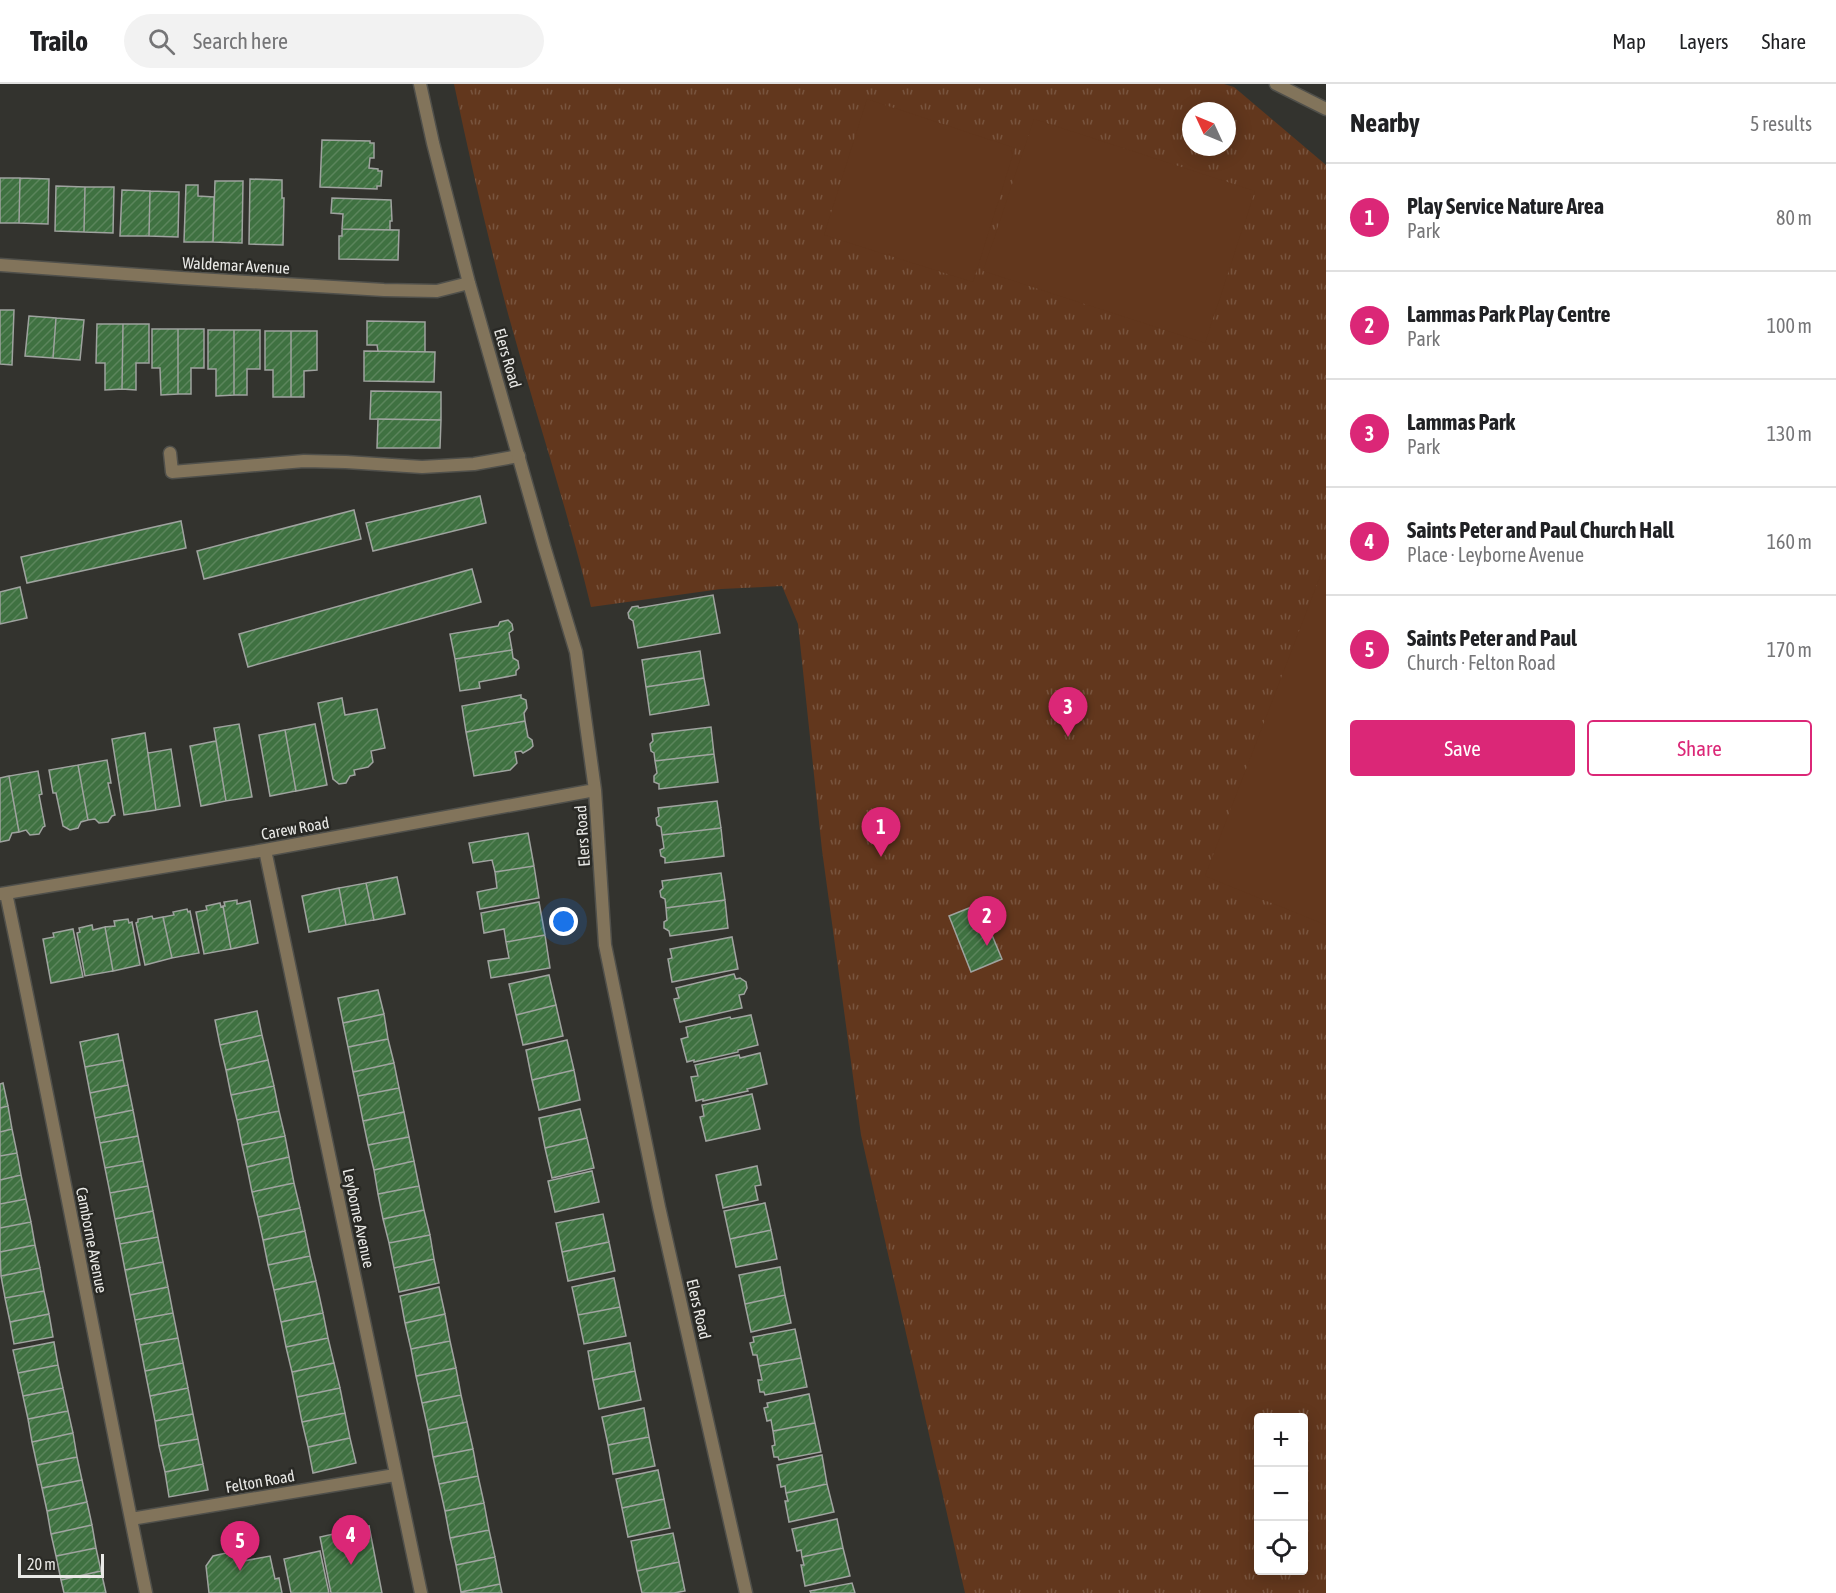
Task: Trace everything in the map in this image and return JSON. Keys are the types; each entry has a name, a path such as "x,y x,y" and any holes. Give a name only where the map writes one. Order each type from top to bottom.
{"street":[{"name":"Elers Road","path":"420,84 469,283 576,652 595,790 605,945 659,1207 746,1593"},
{"path":"1276,84 1326,109"},
{"name":"Waldemar Avenue","path":"0,265 384,290 437,291 469,283"},
{"path":"170,453 172,472 304,461 422,467 474,464 519,456"},
{"name":"Carew Road","path":"3,894 265,850 595,790"},
{"name":"Leyborne Avenue","path":"265,850 421,1593"},
{"name":"Camborne Avenue","path":"3,894 44,1076 146,1593"},
{"name":"Felton Road","path":"131,1519 395,1474"}],"green space":[{"path":"454,84 1224,84 1234,87 1326,165 1326,1593 965,1593 861,1135 822,850 798,624 782,586 721,589 591,607 572,532 507,310"},
{"path":"867,99 1015,148 973,282 824,235"},
{"path":"1034,119 1255,191 1205,343 983,271"},
{"path":"1326,561 1326,925 1205,876"}],"building":[{"path":"322,140 374,143 374,158 370,158 369,168 382,171 381,186 377,186 377,189 320,187"},
{"path":"0,178 20,178 19,223 0,223"},
{"path":"20,178 49,179 48,224 19,223"},
{"path":"250,179 282,180 283,245 249,244"},
{"path":"215,181 243,181 242,243 213,242"},
{"path":"186,185 198,185 198,196 214,197 213,242 184,242"},
{"path":"56,186 85,187 84,232 55,231"},
{"path":"85,187 114,187 113,233 84,232"},
{"path":"122,190 150,191 149,236 120,236"},
{"path":"150,191 179,192 178,237 149,236"},
{"path":"332,198 391,200 390,230 342,229 343,214 331,213"},
{"path":"342,229 399,230 398,260 339,259 339,236 342,236"},
{"path":"0,310 14,310 12,365 0,364"},
{"path":"29,316 56,318 53,358 25,356"},
{"path":"56,318 84,320 80,360 53,358"},
{"path":"367,321 425,322 425,352 378,351 377,345 367,345"},
{"path":"97,324 123,324 122,389 105,390 105,363 96,363"},
{"path":"123,324 149,324 149,363 136,363 136,390 122,389"},
{"path":"152,329 178,329 178,394 161,395 160,368 152,368"},
{"path":"178,329 204,329 204,368 191,368 191,394 178,394"},
{"path":"208,330 234,330 234,395 216,396 216,369 208,369"},
{"path":"234,330 260,330 260,369 247,369 247,395 234,395"},
{"path":"265,331 291,331 291,397 273,397 273,370 265,370"},
{"path":"291,331 317,331 317,370 304,371 304,397 291,397"},
{"path":"364,351 435,352 434,382 364,381"},
{"path":"371,391 441,392 441,420 370,419"},
{"path":"378,419 441,420 440,448 377,448"},
{"path":"480,496 486,523 373,551 366,523"},
{"path":"354,510 361,539 204,579 197,551"},
{"path":"181,521 186,548 27,583 21,557"},
{"path":"472,569 481,602 248,667 239,634"},
{"path":"20,587 27,618 0,624 0,592"},
{"path":"713,595 720,633 638,648 633,621 629,618 628,613 632,607 638,606 639,608"},
{"path":"508,620 513,630 509,633 512,650 455,659 450,634 498,626 500,622"},
{"path":"512,650 513,658 518,661 519,668 516,675 479,682 480,688 460,691 455,659"},
{"path":"700,651 704,678 646,687 642,660"},
{"path":"704,678 709,705 650,715 646,687"},
{"path":"521,695 521,698 526,700 525,721 466,732 462,706"},
{"path":"342,698 345,715 377,709 385,748 371,751 373,762 368,767 354,770 355,775 350,776 346,783 339,784 333,779 318,703"},
{"path":"525,721 528,737 532,740 533,746 523,753 515,752 517,763 510,770 474,776 466,732"},
{"path":"239,724 252,797 226,801 214,728"},
{"path":"315,724 327,785 296,791 285,730"},
{"path":"711,727 714,754 655,761 650,744 653,741 652,734"},
{"path":"285,730 296,791 270,796 259,735"},
{"path":"145,733 156,810 124,815 112,739"},
{"path":"216,741 226,801 201,806 190,746"},
{"path":"171,749 180,806 156,810 148,753"},
{"path":"714,754 718,782 659,789 659,784 654,782 654,776 657,773 655,761"},
{"path":"107,760 111,783 108,783 115,815 108,822 99,823 95,819 88,820 78,765"},
{"path":"78,765 88,820 81,822 78,828 70,830 63,826 49,770"},
{"path":"38,771 42,794 39,795 45,826 39,834 30,835 26,830 19,832 9,776"},
{"path":"9,776 19,832 12,833 9,840 0,842 0,778"},
{"path":"717,801 721,828 662,835 661,827 657,825 658,808"},
{"path":"721,828 724,856 665,863 665,858 661,856 660,850 664,848 662,835"},
{"path":"528,833 534,866 495,872 492,860 473,863 469,843"},
{"path":"534,866 539,898 480,909 477,892 497,888 495,872"},
{"path":"721,873 725,900 666,908 665,899 661,897 660,891 663,888 662,881"},
{"path":"397,877 405,914 374,920 366,883"},
{"path":"366,883 374,920 346,925 339,888"},
{"path":"339,888 346,925 309,932 302,896"},
{"path":"237,900 237,904 250,901 258,943 231,949 223,906 225,906 224,902"},
{"path":"725,900 728,928 670,936 669,931 664,928 664,922 667,920 666,908"},
{"path":"539,902 545,935 506,942 504,929 484,933 481,913"},
{"path":"220,903 221,907 223,906 231,949 204,954 196,912 207,910 206,906"},
{"path":"979,904 1002,959 971,972 949,916"},
{"path":"187,909 188,912 190,911 199,953 172,958 163,917"},
{"path":"152,916 153,919 163,917 172,958 145,965 136,923 138,919"},
{"path":"128,919 129,923 132,922 140,965 113,971 105,927 115,926 114,921"},
{"path":"92,925 93,930 105,927 113,971 85,976 77,933 80,932 79,928"},
{"path":"73,929 83,977 51,983 43,939 54,937 53,933"},
{"path":"545,935 550,968 491,978 488,961 509,958 506,942"},
{"path":"732,937 738,969 672,982 668,959 672,958 670,949"},
{"path":"734,974 736,979 740,978 746,982 747,988 744,994 739,995 742,1008 680,1022 674,999 679,998 676,988"},
{"path":"549,975 556,1005 516,1015 509,984"},
{"path":"378,990 384,1014 343,1023 338,998"},
{"path":"556,1005 563,1036 523,1045 516,1015"},
{"path":"257,1011 262,1035 220,1045 215,1020"},
{"path":"384,1014 388,1039 348,1047 343,1023"},
{"path":"751,1015 758,1045 738,1050 738,1052 687,1062 681,1039 688,1037 686,1027 730,1017 731,1019"},
{"path":"118,1034 123,1060 85,1067 80,1042"},
{"path":"262,1035 268,1060 226,1070 220,1045"},
{"path":"388,1039 394,1063 353,1072 348,1047"},
{"path":"567,1040 574,1070 532,1080 526,1050"},
{"path":"760,1053 767,1084 747,1089 748,1091 696,1101 691,1077 698,1076 695,1065 739,1055 740,1058"},
{"path":"123,1060 128,1085 90,1093 85,1067"},
{"path":"268,1060 274,1086 231,1095 226,1070"},
{"path":"394,1063 399,1088 358,1096 353,1072"},
{"path":"574,1070 580,1100 539,1110 532,1080"},
{"path":"3,1083 8,1106 0,1108 0,1084"},
{"path":"128,1085 133,1110 95,1118 90,1093"},
{"path":"274,1086 279,1111 237,1120 231,1095"},
{"path":"399,1088 404,1112 363,1121 358,1096"},
{"path":"752,1094 760,1129 706,1141 700,1117 704,1116 702,1105"},
{"path":"8,1106 12,1129 0,1132 0,1108"},
{"path":"580,1109 587,1138 545,1148 539,1118"},
{"path":"133,1110 138,1136 100,1143 95,1118"},
{"path":"279,1111 285,1136 242,1145 237,1120"},
{"path":"404,1112 409,1137 368,1145 363,1121"},
{"path":"12,1129 17,1153 0,1156 0,1132"},
{"path":"138,1136 143,1161 105,1168 100,1143"},
{"path":"285,1136 289,1157 247,1167 242,1145"},
{"path":"409,1137 414,1161 374,1170 368,1145"},
{"path":"587,1138 594,1168 552,1178 545,1148"},
{"path":"17,1153 21,1175 0,1180 0,1156"},
{"path":"289,1157 294,1183 252,1192 247,1167"},
{"path":"143,1161 148,1186 110,1193 105,1168"},
{"path":"414,1161 419,1186 378,1194 374,1170"},
{"path":"757,1166 761,1185 755,1186 758,1200 723,1208 716,1175"},
{"path":"592,1171 599,1202 555,1212 548,1181"},
{"path":"21,1175 26,1199 0,1204 0,1180"},
{"path":"294,1183 300,1208 258,1217 252,1192"},
{"path":"148,1186 153,1211 115,1219 110,1193"},
{"path":"419,1186 424,1210 383,1219 378,1194"},
{"path":"26,1199 31,1222 0,1228 0,1204"},
{"path":"765,1203 771,1230 730,1239 724,1211"},
{"path":"300,1208 305,1231 263,1240 258,1217"},
{"path":"424,1210 430,1235 389,1243 383,1219"},
{"path":"153,1211 158,1237 120,1244 115,1219"},
{"path":"603,1214 609,1242 562,1252 556,1223"},
{"path":"31,1222 35,1245 0,1252 0,1228"},
{"path":"771,1230 777,1259 736,1267 730,1239"},
{"path":"305,1231 310,1256 268,1265 263,1240"},
{"path":"430,1235 434,1259 394,1268 389,1243"},
{"path":"158,1237 163,1262 125,1270 120,1244"},
{"path":"609,1242 615,1271 568,1281 562,1252"},
{"path":"35,1245 40,1268 1,1276 0,1252"},
{"path":"310,1256 316,1281 274,1290 268,1265"},
{"path":"434,1259 439,1283 399,1292 394,1268"},
{"path":"163,1262 168,1287 130,1295 125,1270"},
{"path":"780,1267 785,1295 745,1304 739,1275"},
{"path":"40,1268 44,1291 5,1298 1,1276"},
{"path":"614,1278 620,1307 578,1315 572,1287"},
{"path":"316,1281 323,1313 281,1322 274,1290"},
{"path":"168,1287 173,1313 135,1320 130,1295"},
{"path":"439,1287 445,1314 405,1323 400,1296"},
{"path":"44,1291 49,1314 10,1322 5,1298"},
{"path":"785,1295 791,1323 751,1332 745,1304"},
{"path":"620,1307 626,1336 584,1344 578,1315"},
{"path":"173,1313 178,1338 140,1345 135,1320"},
{"path":"323,1313 328,1338 286,1347 281,1322"},
{"path":"49,1314 53,1337 14,1344 10,1322"},
{"path":"445,1314 450,1341 411,1349 405,1323"},
{"path":"795,1329 801,1358 759,1366 757,1355 753,1355 750,1343 754,1342 753,1337"},
{"path":"178,1338 183,1363 145,1371 140,1345"},
{"path":"328,1338 334,1363 292,1372 286,1347"},
{"path":"450,1341 456,1368 416,1376 411,1349"},
{"path":"54,1342 58,1365 18,1373 13,1350"},
{"path":"630,1343 635,1371 593,1380 588,1351"},
{"path":"801,1358 807,1387 765,1395 764,1392 760,1392 758,1380 762,1380 759,1366"},
{"path":"183,1363 188,1388 150,1396 145,1371"},
{"path":"334,1363 340,1388 297,1397 292,1372"},
{"path":"58,1365 63,1388 23,1396 18,1373"},
{"path":"456,1368 461,1395 422,1403 416,1376"},
{"path":"635,1371 641,1400 599,1409 593,1380"},
{"path":"63,1388 68,1411 28,1419 23,1396"},
{"path":"188,1388 193,1414 155,1421 150,1396"},
{"path":"340,1388 345,1413 302,1422 297,1397"},
{"path":"809,1394 815,1423 773,1431 771,1420 767,1421 764,1408 768,1407 767,1403"},
{"path":"461,1395 467,1422 428,1430 422,1403"},
{"path":"644,1408 649,1437 608,1445 602,1417"},
{"path":"68,1411 73,1433 32,1442 28,1419"},
{"path":"345,1413 350,1438 308,1447 302,1422"},
{"path":"193,1414 198,1439 159,1446 155,1421"},
{"path":"467,1422 473,1449 433,1457 428,1430"},
{"path":"815,1423 821,1452 779,1460 778,1457 774,1457 773,1431"},
{"path":"73,1433 77,1457 37,1465 32,1442"},
{"path":"649,1437 655,1466 613,1474 608,1445"},
{"path":"350,1438 356,1463 313,1473 308,1447"},
{"path":"198,1439 203,1464 165,1472 159,1446"},
{"path":"473,1449 478,1476 439,1484 433,1457"},
{"path":"822,1455 827,1484 786,1493 785,1486 781,1487 777,1465"},
{"path":"77,1457 82,1480 42,1488 37,1465"},
{"path":"203,1464 208,1490 169,1497 165,1472"},
{"path":"658,1470 664,1499 622,1508 616,1479"},
{"path":"478,1476 484,1503 445,1511 439,1484"},
{"path":"82,1480 87,1502 47,1511 42,1488"},
{"path":"827,1484 834,1512 789,1522 785,1501 788,1501 786,1493"},
{"path":"664,1499 670,1528 628,1537 622,1508"},
{"path":"87,1502 92,1525 51,1534 47,1511"},
{"path":"484,1503 489,1530 450,1538 445,1511"},
{"path":"837,1519 843,1548 802,1557 801,1550 797,1551 792,1529"},
{"path":"92,1525 96,1548 56,1556 51,1534"},
{"path":"369,1526 382,1593 331,1593 320,1537"},
{"path":"489,1530 495,1557 456,1565 450,1538"},
{"path":"673,1533 679,1562 637,1571 631,1541"},
{"path":"96,1548 101,1571 61,1580 56,1556"},
{"path":"843,1548 850,1576 805,1586 801,1565 804,1565 802,1557"},
{"path":"320,1551 329,1593 291,1593 284,1559"},
{"path":"226,1553 238,1562 270,1556 275,1579 279,1578 282,1593 209,1593 206,1566 213,1556"},
{"path":"495,1557 500,1584 461,1592 456,1565"},
{"path":"679,1562 685,1591 642,1593 637,1571"},
{"path":"101,1571 106,1593 64,1593 61,1580"},
{"path":"852,1583 855,1593 811,1593 810,1591"},
{"path":"500,1584 502,1593 461,1593 461,1592"}],"place":[{"name":"Lammas Park","path":"1068,737"},
{"name":"Play Service Nature Area","path":"881,857"},
{"name":"Lammas Park Play Centre","path":"987,946"},
{"name":"Saints Peter and Paul Church Hall","path":"351,1565"},
{"name":"Saints Peter and Paul","path":"240,1571"}]}
